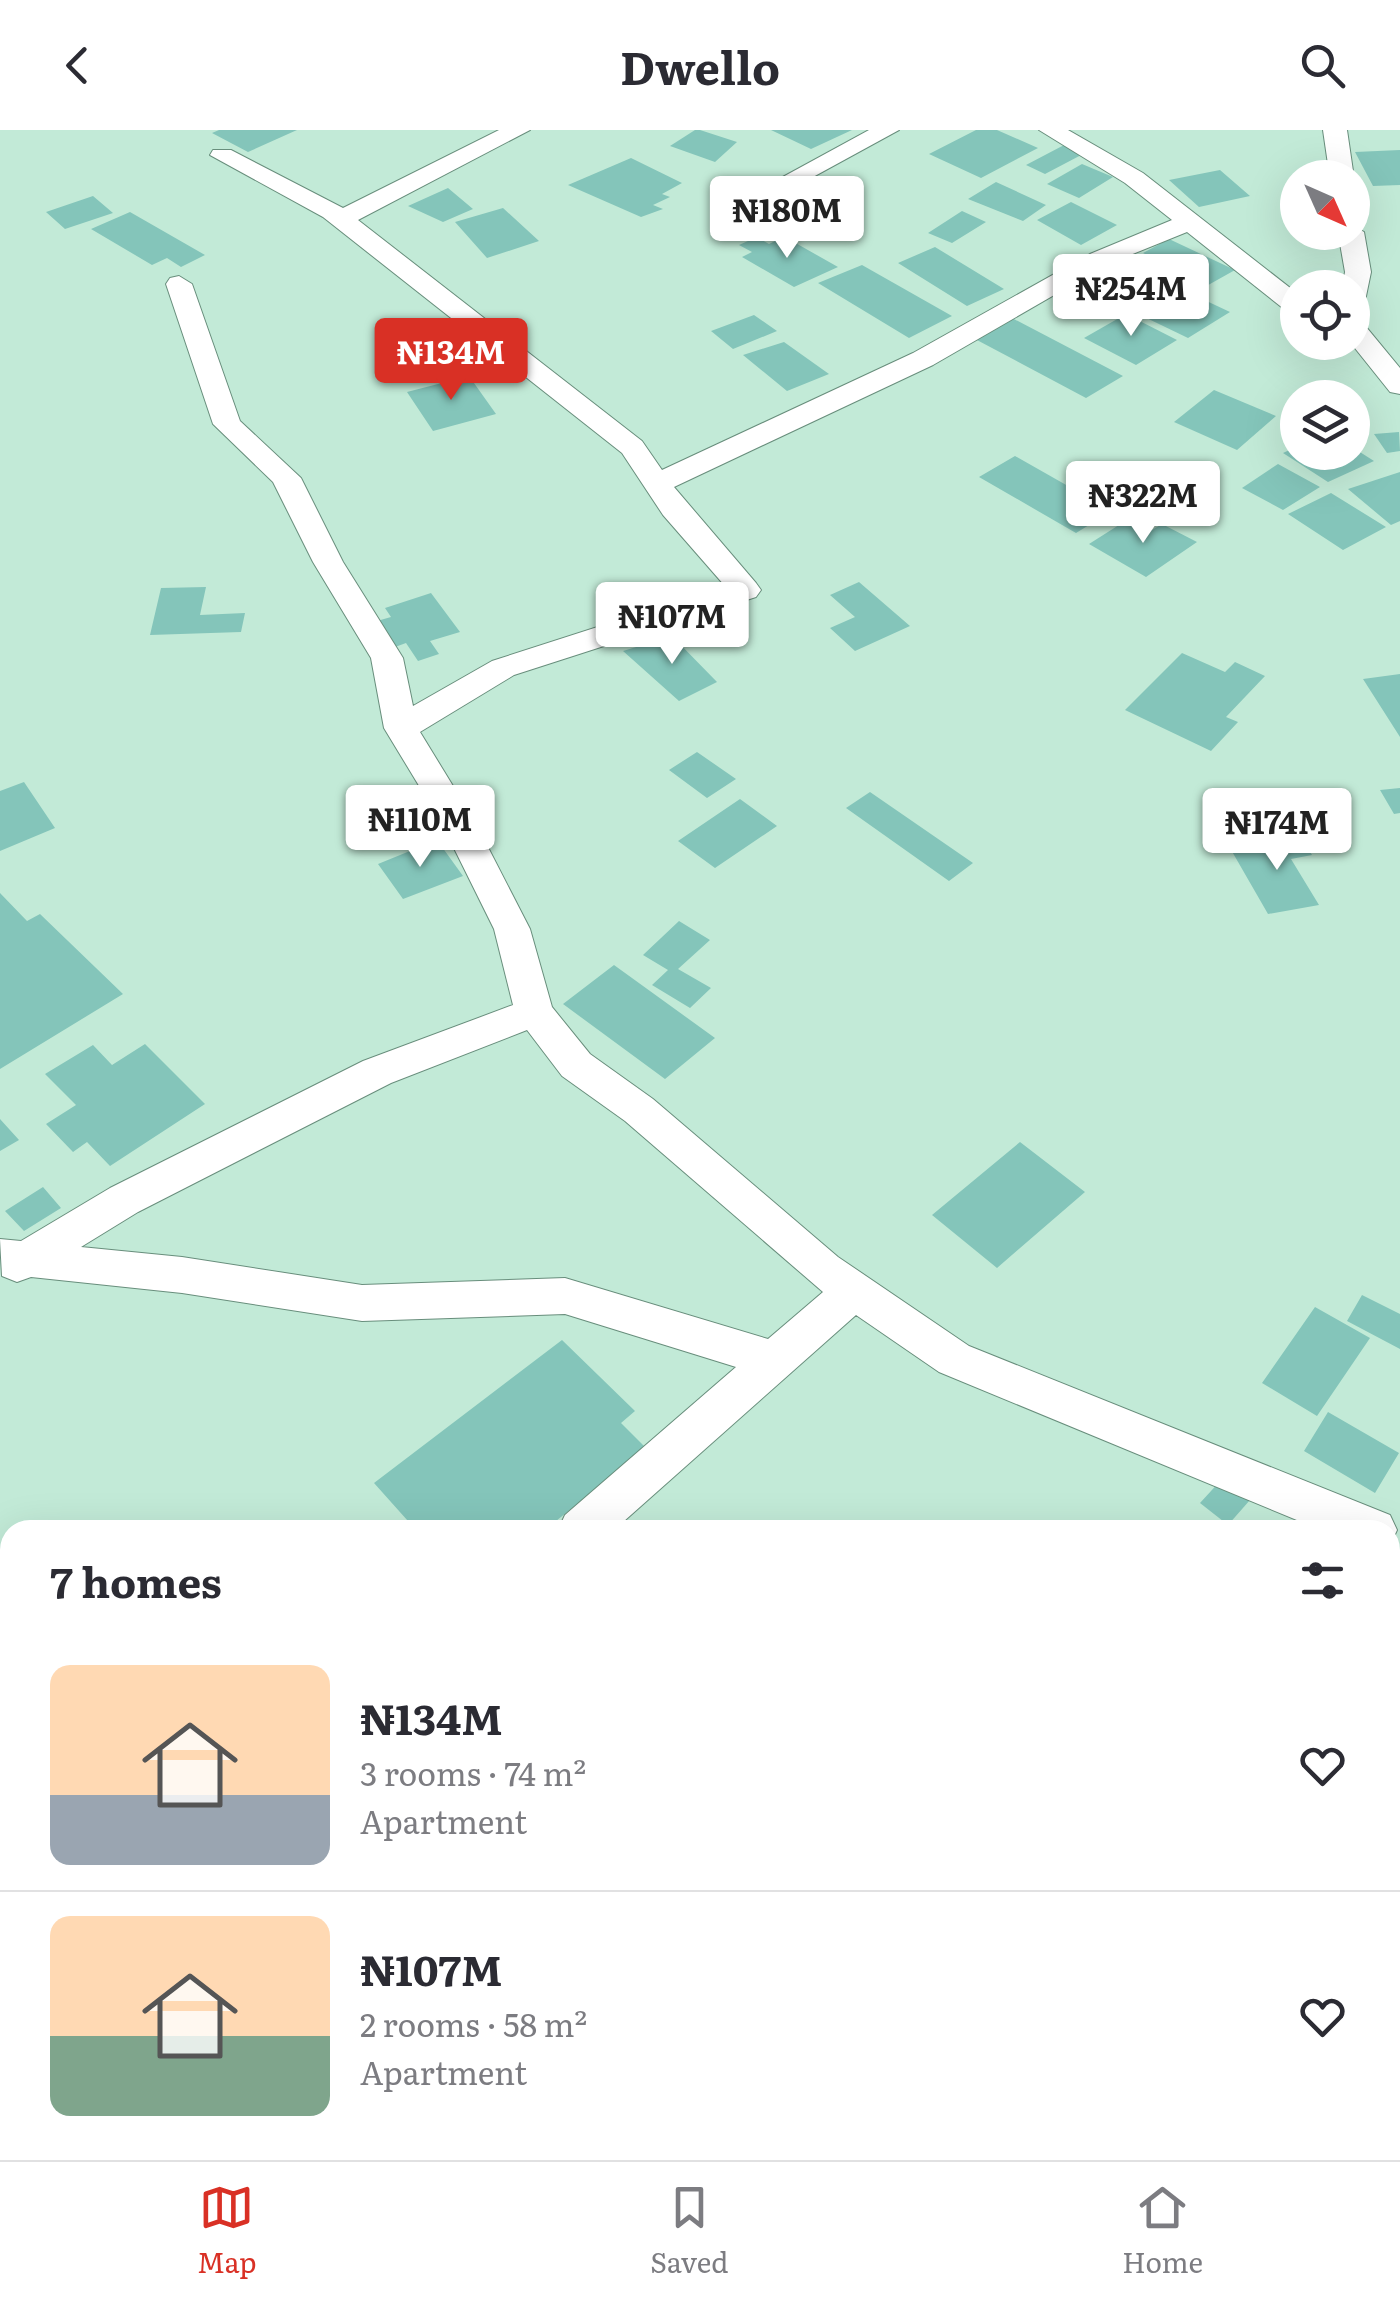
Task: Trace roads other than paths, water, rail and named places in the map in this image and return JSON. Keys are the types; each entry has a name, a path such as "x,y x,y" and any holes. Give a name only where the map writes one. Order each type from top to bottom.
{"street":[{"path":"340,219 518,130"},
{"path":"793,178 888,130"},
{"path":"1052,130 1134,178 1280,292"},
{"path":"1335,130 1339,160"},
{"path":"222,155 340,219 632,447 657,484 745,590 503,668 401,728"},
{"path":"657,484 922,358 1099,260 1189,222"},
{"path":"180,284 227,424 286,478 328,562 387,658 401,728 458,822 512,929 534,1012 576,1065 639,1110 824,1269 954,1359 1349,1520"},
{"path":"1370,350 1400,386"},
{"path":"8,1256 377,1072 534,1012"},
{"path":"8,1256 182,1275 362,1303 565,1296 775,1360"},
{"path":"593,1520 854,1290"}]}
